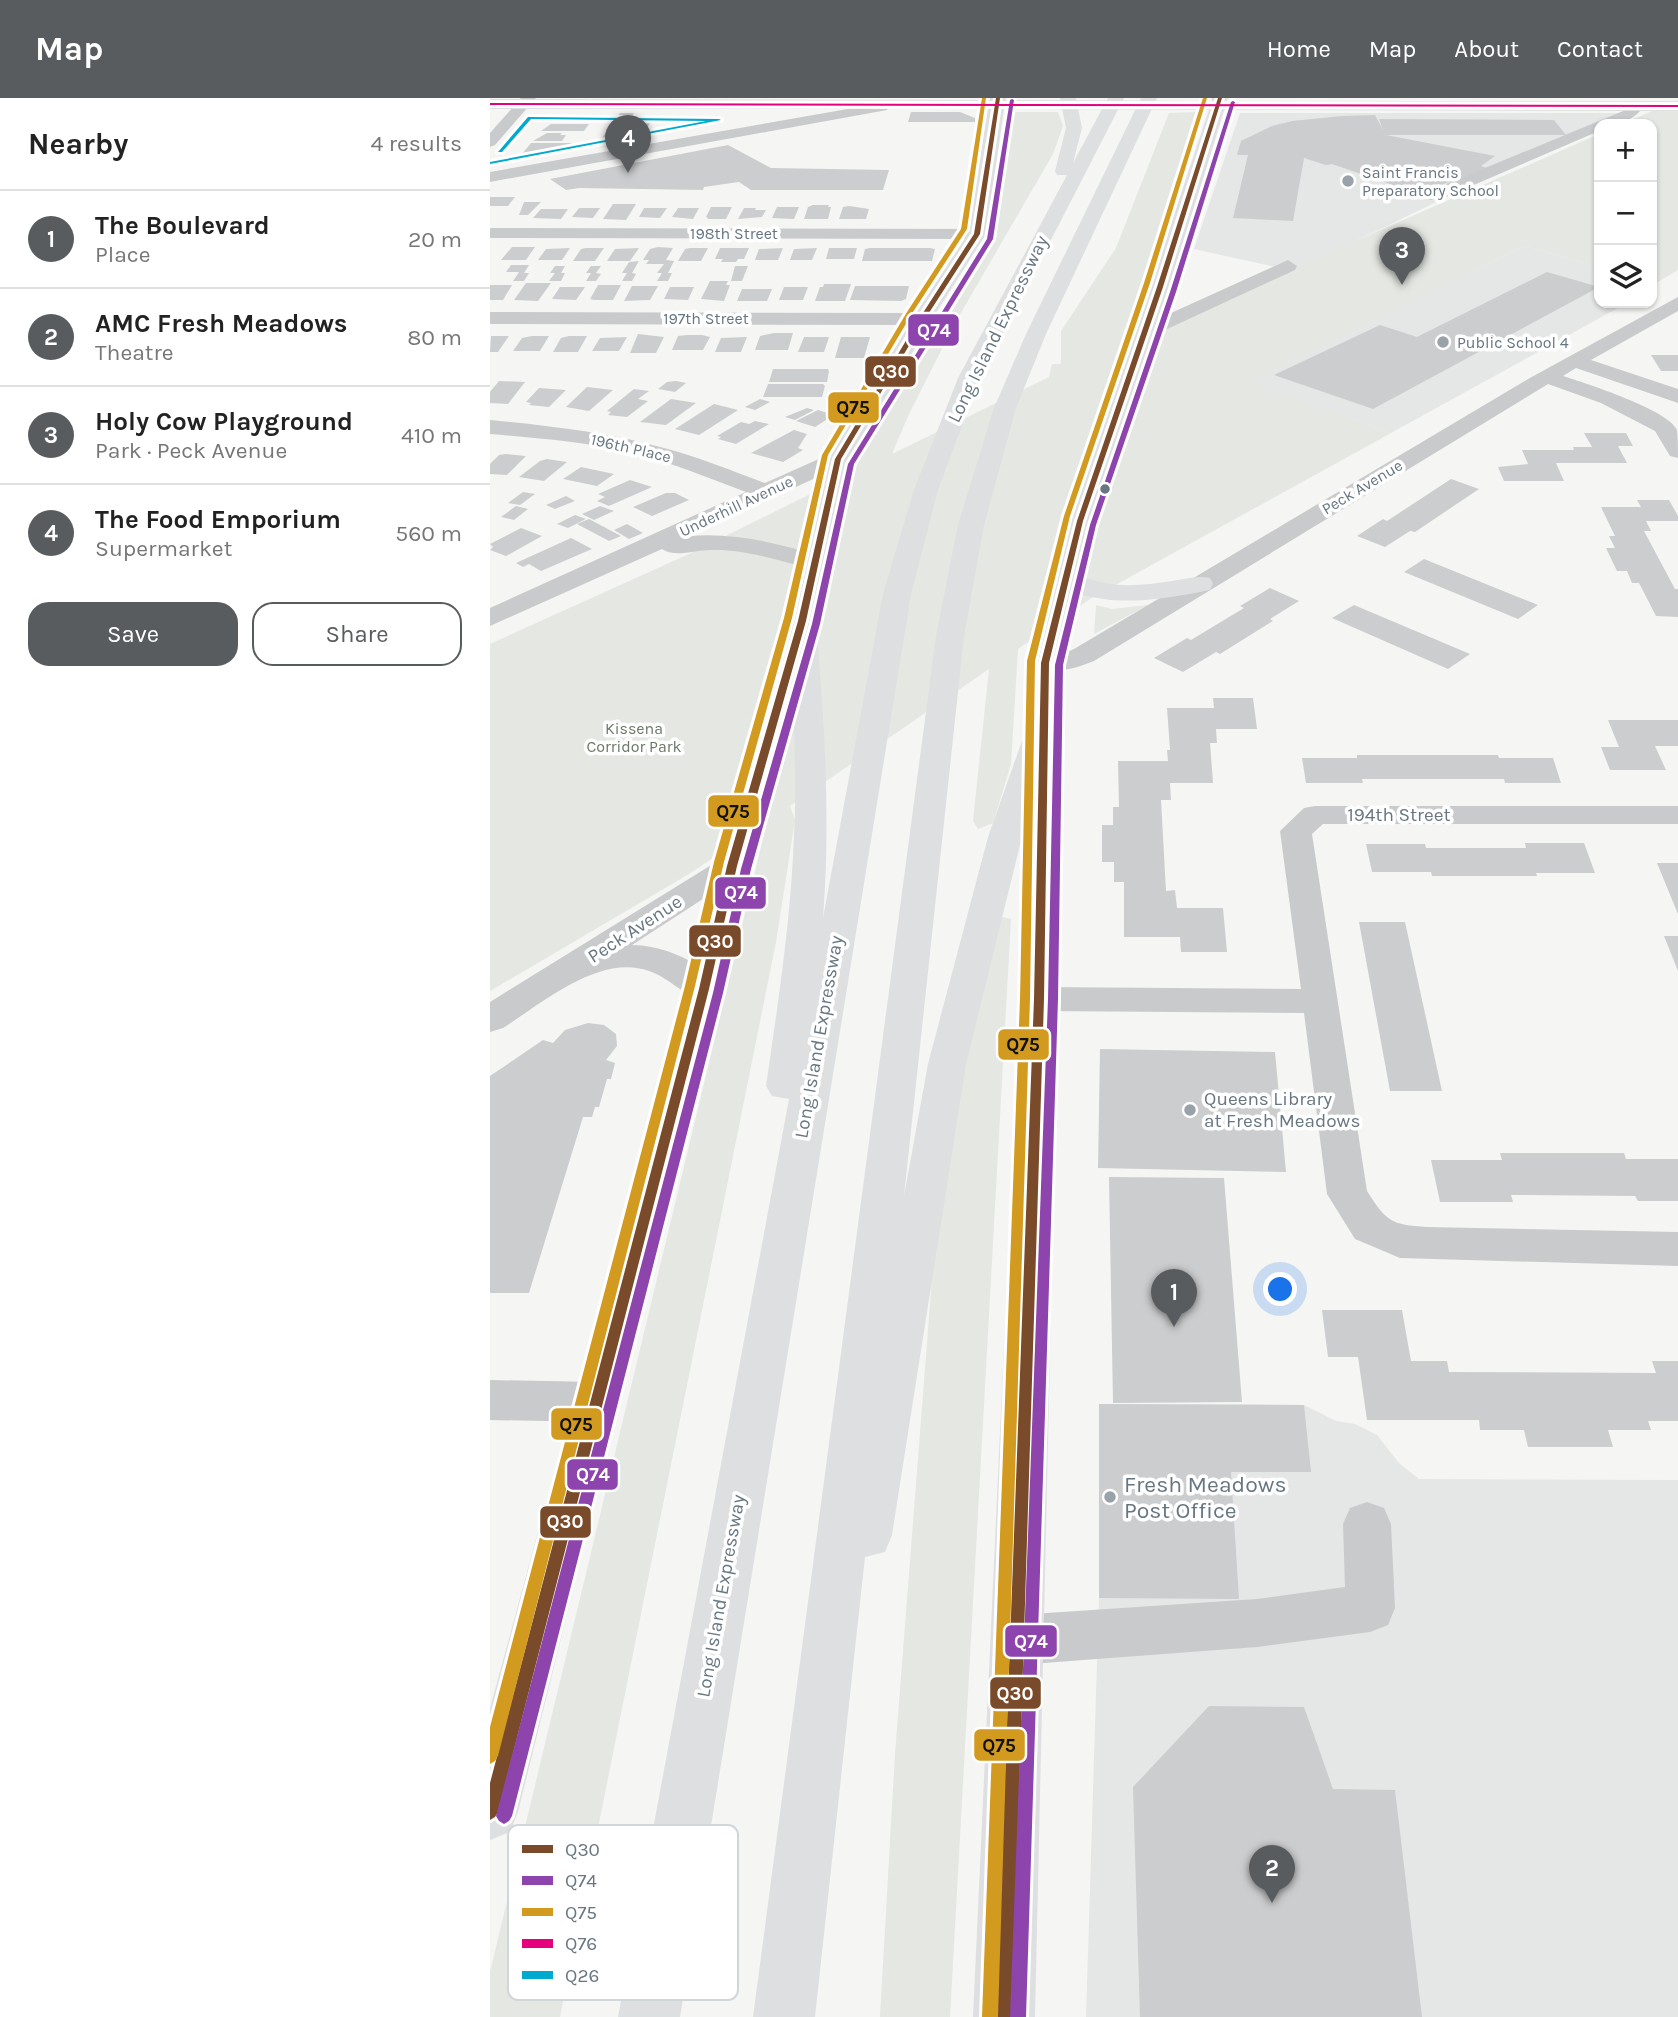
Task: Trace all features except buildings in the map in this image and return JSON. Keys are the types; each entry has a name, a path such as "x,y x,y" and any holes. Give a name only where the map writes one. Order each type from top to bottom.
{"main road":[{"path":"1037,247 1073,139 1074,128 1068,98"},
{"name":"Long Island Expressway","path":"682,1825 897,594 919,512 955,413 981,354 1116,98"},
{"name":"Long Island Expressway","path":"785,2017 958,584 979,493 1005,408 1036,334 1149,98"},
{"path":"1300,98 1678,100"},
{"path":"490,104 526,101 703,112 998,102 1051,106 1168,102 1678,106"},
{"path":"490,1812 704,989 732,866 802,621 838,459 922,319 977,234 998,102"},
{"path":"1121,156 1168,102"},
{"path":"1004,2017 1039,999 1045,663 1080,521 1160,287 1219,102"},
{"path":"1066,578 1091,591 1110,593 1144,594 1200,584"},
{"path":"730,1546 806,920 811,779 802,621"},
{"path":"785,2017 947,1064 1005,837 1043,724"}],"street":[{"path":"490,142 526,101"},
{"path":"721,134 790,116 795,107"},
{"path":"490,177 882,107"},
{"path":"675,143 667,131 703,112 721,134"},
{"path":"1433,196 1594,129"},
{"name":"198th Street","path":"490,233 977,234"},
{"path":"1145,332 1288,266"},
{"path":"1160,287 1209,293 1237,290"},
{"name":"Peck Avenue","path":"1045,663 1067,662 1084,655 1547,377 1678,303"},
{"name":"197th Street","path":"490,318 922,319"},
{"path":"1575,361 1645,383 1678,397"},
{"path":"1547,377 1609,398 1671,427 1678,451"},
{"name":"196th Place","path":"490,427 570,435 654,452 694,464 766,492"},
{"name":"Underhill Avenue","path":"496,609 633,553 838,459"},
{"name":"Underhill Avenue","path":"633,553 689,543 724,541 754,545 815,562"},
{"name":"194th Street","path":"1678,815 1315,816 1296,831 1348,1194 1369,1228 1400,1242 1427,1244 1678,1249"},
{"name":"Peck Avenue","path":"490,1018 573,969 732,866"},
{"name":"Peck Avenue","path":"573,969 621,956 650,957 683,972 704,989"},
{"path":"1039,999 1319,1001"},
{"path":"490,1400 596,1402"},
{"path":"1017,1640 1257,1623 1370,1608 1367,1524"}],"lane":[{"path":"1617,119 1633,112 1637,106"}],"shaded area":[{"name":"Saint Francis Preparatory School","path":"1240,113 1622,113 1610,119 1594,119 1594,126 1293,271 1194,249"},
{"name":"Public School 4","path":"1524,246 1594,266 1594,308 1618,308 1391,433 1248,381"},
{"path":"1099,1404 1304,1405 1336,1421 1355,1424 1377,1435 1399,1463 1419,1479 1678,1480 1678,2017 1086,2017 1099,1598"}],"green space":[{"path":"1678,100 1678,270 1657,282 1657,119 1634,119"},
{"name":"Kissena Corridor Park","path":"1010,112 1058,112 1063,126 1053,154 955,323 892,454 1049,377 1052,364 1061,364 1061,331 1116,248 1169,113 1200,112 1121,344 1594,136 1594,266 1524,246 1249,381 1391,433 1090,599 1018,649 1011,764 993,823 978,829 973,821 989,669 790,806 795,820 776,942 599,1825 525,1825 767,822 689,874 490,991 490,644 689,554 849,475 852,464 997,220"},
{"path":"1096,605 1112,609 1148,605 1094,634"},
{"path":"1002,917 1011,919 950,2017 880,2017 895,1754 936,1227 956,1102"},
{"name":"Kissena Corridor Park","path":"508,1897 508,2000 563,2000 560,2017 490,2017 490,1972"}],"transit line":[{"name":"Q75","path":"490,1756 690,986 719,862 788,618 825,455 910,312 964,229 984,98"},
{"name":"Q30","path":"490,1812 704,989 732,866 802,621 838,459 922,319 977,234 998,98"},
{"name":"Q75","path":"990,2017 1025,999 1031,661 1067,516 1147,283 1205,98"},
{"name":"Q30","path":"1004,2017 1039,999 1045,663 1080,521 1160,287 1220,98"},
{"name":"Q74","path":"504,1816 718,993 746,869 816,624 851,464 990,239 1012,100"},
{"name":"Q74","path":"1018,2017 1053,999 1059,665 1093,525 1173,292 1233,102"},
{"name":"Q76","path":"490,104 1678,106"},
{"name":"Q26","path":"490,163 719,120 530,118 500,151"}],"place":[{"name":"The Food Emporium","path":"628,173"},
{"name":"Saint Francis Preparatory School","path":"1348,181"},
{"name":"Holy Cow Playground","path":"1402,285"},
{"name":"Public School 4","path":"1443,342"},
{"name":"Queens Library at Fresh Meadows","path":"1190,1110"},
{"name":"The Boulevard","path":"1174,1327"},
{"name":"Fresh Meadows Post Office","path":"1110,1497"},
{"name":"AMC Fresh Meadows","path":"1272,1903"}]}
